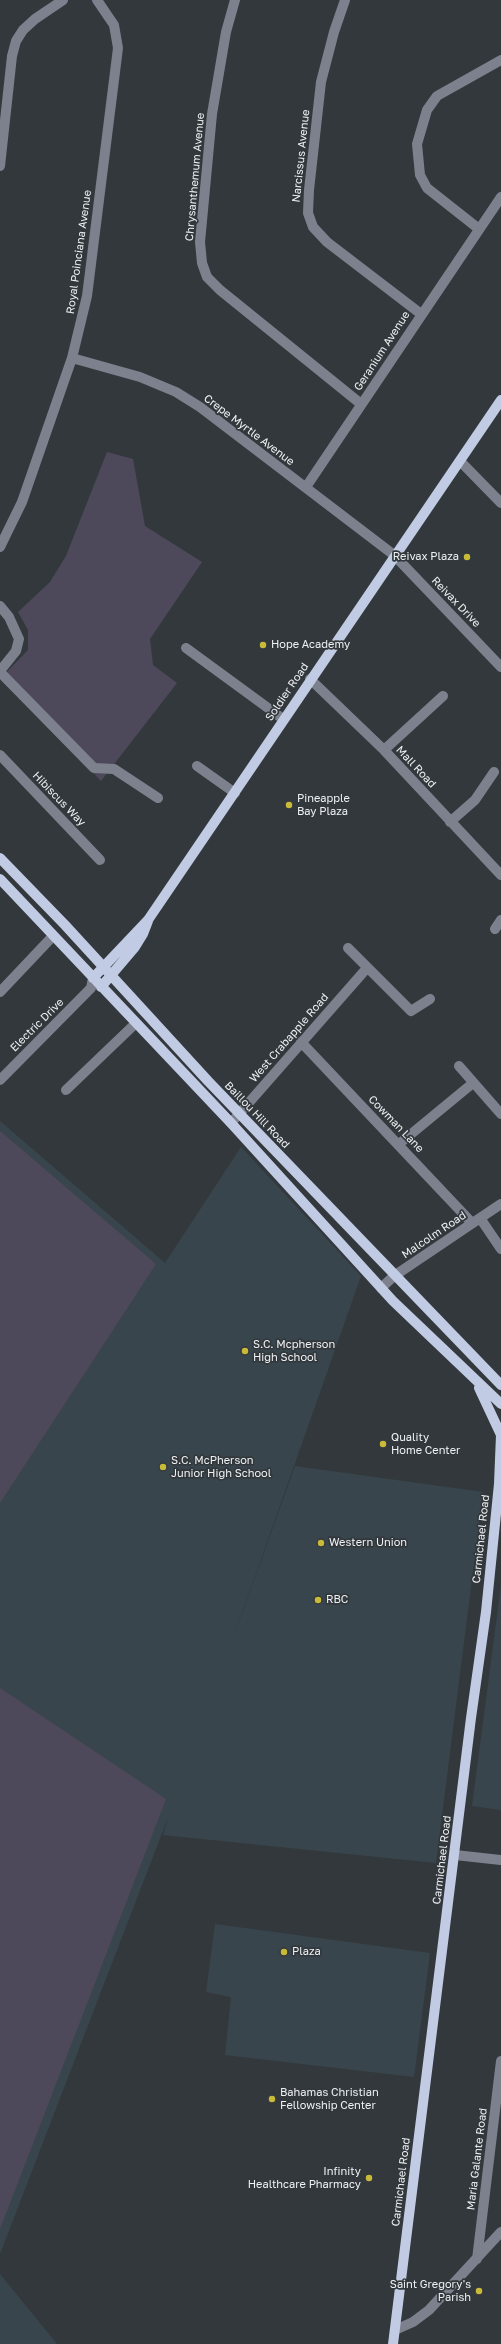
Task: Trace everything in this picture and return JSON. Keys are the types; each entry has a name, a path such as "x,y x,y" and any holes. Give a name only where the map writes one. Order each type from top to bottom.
{"main road":[{"name":"Soldier Road","path":"95,984 104,968 148,920 394,555 501,400"},
{"name":"Baillou Hill Road","path":"0,858 394,1276 501,1385"},
{"path":"0,879 95,984 136,1023 231,1123 381,1288 501,1404"},
{"name":"Soldier Road","path":"95,984 111,976 136,947 148,920"},
{"name":"Carmichael Road","path":"393,2344 486,1612 499,1484 501,1435 478,1383"}],"street":[{"path":"0,166 12,56 16,41 23,30 35,19 62,0"},
{"name":"Royal Poinciana Avenue","path":"0,547 22,502 72,358 87,296 118,48 117,35 114,25 97,0"},
{"name":"Chrysanthemum Avenue","path":"236,0 226,32 212,114 200,242 202,263 207,277 220,290 361,404"},
{"name":"Narcissus Avenue","path":"345,0 334,32 321,82 308,212 313,227 327,242 421,314"},
{"path":"479,229 427,188 420,175 417,144 427,110 437,96 501,60"},
{"name":"Geranium Avenue","path":"306,487 501,197"},
{"name":"Crepe Myrtle Avenue","path":"72,358 140,377 176,392 200,407 394,555"},
{"path":"460,461 501,503"},
{"name":"Reivax Drive","path":"394,555 501,667"},
{"path":"0,606 9,616 19,639 16,651 0,672 94,768 114,769 158,798"},
{"path":"186,648 283,719"},
{"name":"Mall Road","path":"310,679 384,750 501,875"},
{"path":"384,750 443,696"},
{"name":"Hibiscus Way","path":"0,755 100,860"},
{"path":"197,766 235,793"},
{"path":"450,822 475,800 494,772"},
{"path":"495,929 501,920"},
{"path":"0,992 53,936"},
{"path":"348,948 411,1011 430,999"},
{"name":"West Crabapple Road","path":"231,1123 367,968"},
{"name":"Electric Drive","path":"0,1080 95,984"},
{"path":"66,1090 136,1023"},
{"name":"Cowman Lane","path":"301,1042 399,1144 476,1221 501,1249"},
{"path":"459,1066 501,1114"},
{"path":"399,1144 473,1083"},
{"name":"Malcolm Road","path":"381,1288 394,1276 501,1204"},
{"path":"455,1855 501,1860"},
{"name":"Maria Galante Road","path":"477,2259 501,2061"},
{"path":"395,2330 413,2322 429,2310 501,2232"}],"shaded area":[{"path":"107,452 133,459 145,526 202,562 150,639 153,665 177,683 101,781 2,677 28,650 28,630 18,612 50,582 66,556"},
{"path":"0,1121 165,1263 241,1147 361,1276 222,1670 295,1466 483,1492 436,1863 163,1835 169,1815 0,2254"},
{"path":"0,1131 156,1264 0,1503"},
{"path":"501,1585 501,1810 472,1806"},
{"path":"0,1688 166,1799 0,2229"},
{"path":"215,1924 430,1953 414,2077 225,2055 231,1997 206,1992"},
{"path":"0,2274 57,2344 0,2344"}],"place":[{"name":"Reivax Plaza","path":"467,557"},
{"name":"Hope Academy","path":"263,645"},
{"name":"Pineapple Bay Plaza","path":"289,805"},
{"name":"S.C. Mcpherson High School","path":"245,1351"},
{"name":"Quality Home Center","path":"383,1444"},
{"name":"S.C. McPherson Junior High School","path":"163,1467"},
{"name":"Western Union","path":"321,1543"},
{"name":"RBC","path":"318,1600"},
{"name":"Plaza","path":"284,1952"},
{"name":"Bahamas Christian Fellowship Center","path":"272,2099"},
{"name":"Infinity Healthcare Pharmacy","path":"369,2178"},
{"name":"Saint Gregory's Parish","path":"479,2291"}]}
